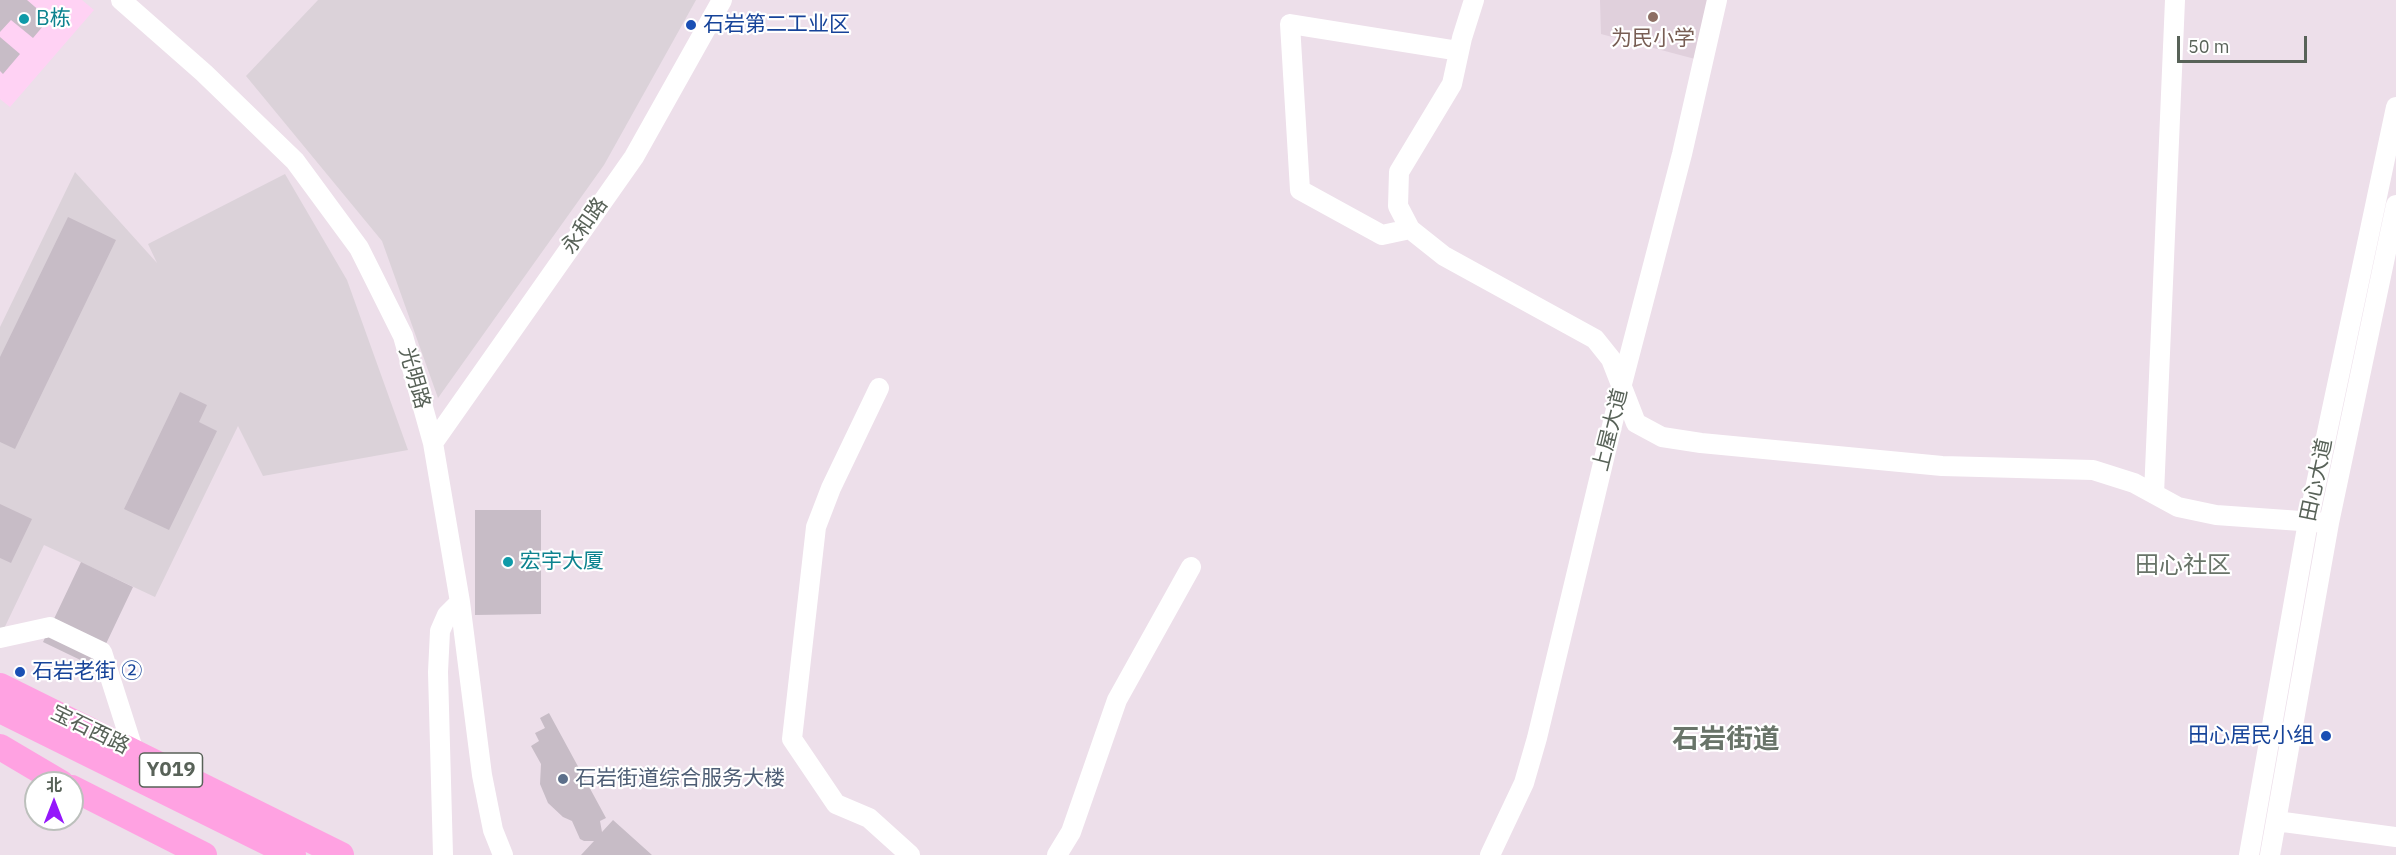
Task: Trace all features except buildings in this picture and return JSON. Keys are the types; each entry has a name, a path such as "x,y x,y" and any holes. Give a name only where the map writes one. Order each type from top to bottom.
{"main road":[{"name":"宝石西路","path":"0,686 341,855"},
{"name":"宝石西路","path":"0,710 293,855"},
{"path":"0,747 41,771"},
{"path":"84,794 204,855"}],"street":[{"name":"光明路","path":"121,0 204,73 295,161 359,248 403,336 433,443 460,602 482,775 493,830 503,855"},
{"name":"永和路","path":"433,443 634,158 723,0"},
{"path":"1474,0 1452,84 1399,172 1398,206 1410,229 1444,256 1595,339 1611,359 1636,423 1662,437 1701,443 1942,466 2093,470 2134,483 2178,507 2216,515 2329,523"},
{"name":"上屋大道","path":"1490,855 1524,783 1537,738 1622,384 1682,154 1717,0"},
{"path":"2154,494 2175,0"},
{"path":"1410,229 1382,235 1300,190 1290,24 1460,51"},
{"name":"田心大道","path":"2249,855 2308,522 2396,107"},
{"name":"田心大道","path":"2270,855 2329,523 2396,205"},
{"path":"879,388 831,488 816,527 792,739 836,804 869,818 909,855"},
{"path":"1057,855 1071,832 1117,700 1191,567"},
{"path":"443,855 438,672 440,631 447,615 460,602"},
{"path":"0,638 50,627 102,652 134,752"},
{"path":"2276,821 2396,837"}],"shaded area":[{"path":"0,0 82,0 94,10 10,107 0,99"},
{"path":"318,0 696,0 604,165 438,398 382,241 246,76"},
{"name":"为民小学","path":"1600,0 1709,0 1695,59 1601,34"},
{"path":"75,172 157,263 148,244 285,174 347,280 408,450 263,476 238,426 155,597 44,545 0,637 0,327"}],"place":[{"name":"为民小学","path":"1653,17"},
{"name":"B栋","path":"24,19"},
{"name":"石岩第二工业区","path":"691,25"},
{"name":"宏宇大厦","path":"508,562"},
{"name":"石岩老街 ②","path":"20,672"},
{"name":"田心居民小组","path":"2326,736"},
{"name":"石岩街道综合服务大楼","path":"563,779"}],"district":[{"name":"田心社区","path":"2183,566"},
{"name":"石岩街道","path":"1726,740"}]}
